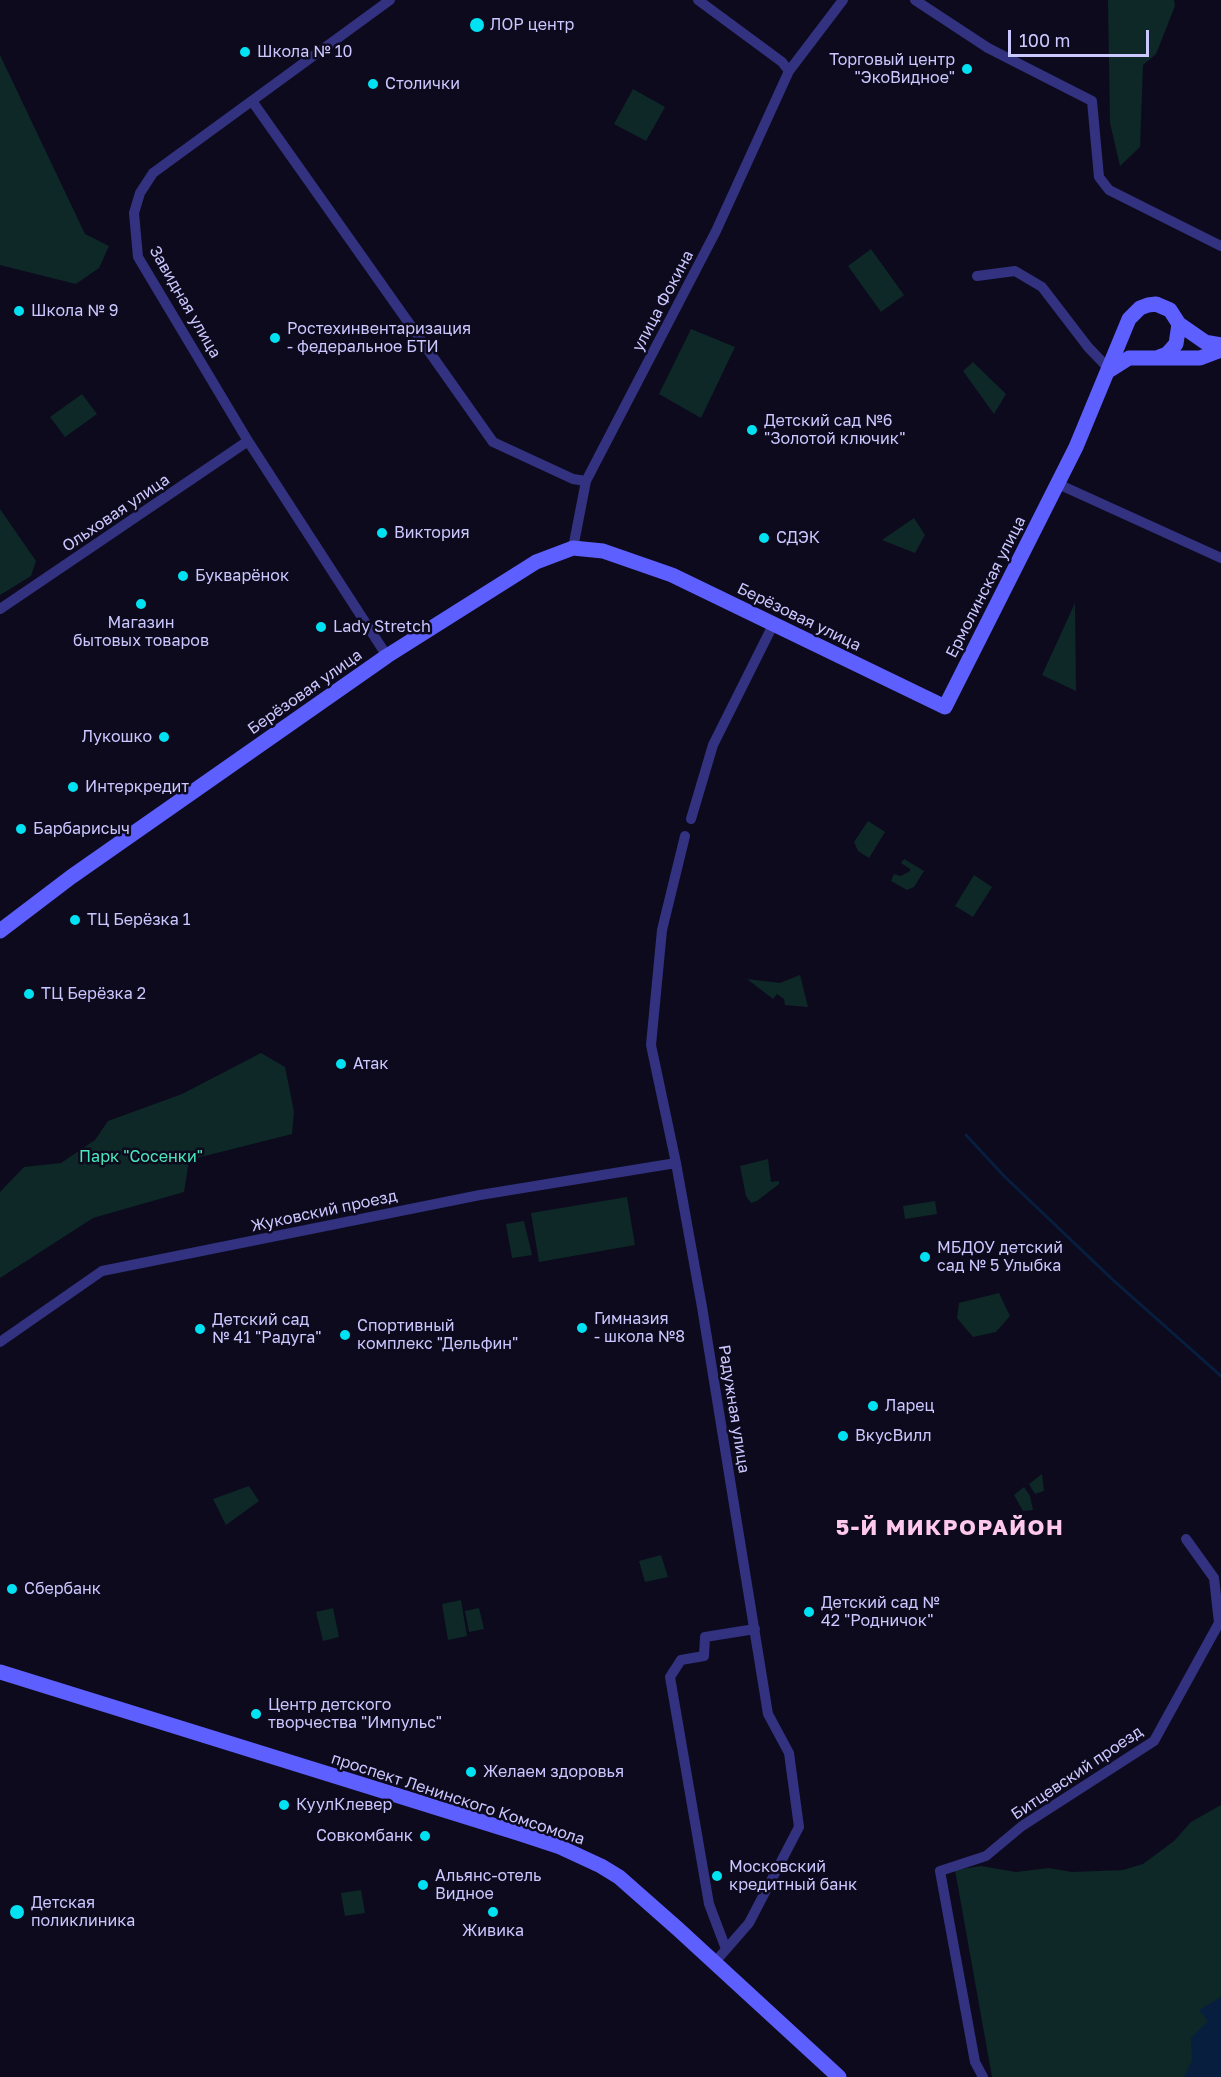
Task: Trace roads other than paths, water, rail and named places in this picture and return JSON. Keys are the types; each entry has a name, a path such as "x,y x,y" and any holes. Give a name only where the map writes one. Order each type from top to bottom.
{"street":[{"name":"Завидная улица","path":"387,656 248,441 138,257 134,213 140,193 153,173 390,0"},
{"path":"698,0 782,62 789,70"},
{"name":"улица Фокина","path":"573,548 586,481 716,231 789,70 843,0"},
{"path":"915,0 988,48 1092,101 1099,177 1109,190 1216,244 1221,252"},
{"path":"252,101 493,442 573,479 586,481"},
{"path":"977,276 1015,271 1042,287 1088,347 1110,370 1129,358 1200,358 1221,350"},
{"path":"1179,324 1176,344 1167,354 1155,357 1135,350 1127,335 1127,327 1134,313 1148,305 1156,304 1170,310 1179,324 1205,342 1221,345"},
{"name":"Ермолинская улица","path":"945,707 1058,483 1110,370 1127,327"},
{"name":"Ольховая улица","path":"0,609 248,441"},
{"path":"1058,483 1221,558"},
{"name":"Берёзовая улица","path":"0,931 71,877 387,656 536,562 573,548 603,551 647,564 945,707"},
{"path":"691,819 713,745 772,625"},
{"name":"Радужная улица","path":"685,836 662,930 651,1046 676,1163 768,1714 789,1753 799,1827 749,1923 715,1962"},
{"name":"Жуковский проезд","path":"0,1342 102,1271 480,1195 676,1163"},
{"name":"Битцевский проезд","path":"983,2077 975,2062 940,1871 986,1856 1022,1826 1154,1741 1219,1623 1214,1578 1186,1539"},
{"path":"726,1949 709,1904 670,1677 681,1660 704,1656 705,1637 755,1629"},
{"name":"проспект Ленинского Комсомола","path":"0,1672 560,1847 619,1877 839,2077"}],"water":[{"path":"1221,1997 1221,2077 1184,2077 1192,2060 1191,2038 1208,2021 1199,2010"}],"waterway":[{"path":"966,1135 1005,1177 1113,1280 1221,1376"}],"place":[{"name":"ЛОР центр","path":"477,25"},
{"name":"Школа № 10","path":"245,52"},
{"name":"Торговый центр \"ЭкоВидное\"","path":"967,69"},
{"name":"Столички","path":"373,84"},
{"name":"Школа № 9","path":"19,311"},
{"name":"Ростехинвентаризация - федеральное БТИ","path":"275,338"},
{"name":"Детский сад №6 \"Золотой ключик\"","path":"752,430"},
{"name":"Виктория","path":"382,533"},
{"name":"СДЭК","path":"764,538"},
{"name":"Букварёнок","path":"183,576"},
{"name":"Магазин бытовых товаров","path":"141,604"},
{"name":"Lady Stretch","path":"321,627"},
{"name":"Лукошко","path":"164,737"},
{"name":"Интеркредит","path":"73,787"},
{"name":"Барбарисыч","path":"21,829"},
{"name":"ТЦ Берёзка 1","path":"75,920"},
{"name":"ТЦ Берёзка 2","path":"29,994"},
{"name":"Атак","path":"341,1064"},
{"name":"МБДОУ детский сад № 5 Улыбка","path":"925,1257"},
{"name":"Гимназия - школа №8","path":"582,1328"},
{"name":"Детский сад № 41 \"Радуга\"","path":"200,1329"},
{"name":"Спортивный комплекс \"Дельфин\"","path":"345,1335"},
{"name":"Ларец","path":"873,1406"},
{"name":"ВкусВилл","path":"843,1436"},
{"name":"Сбербанк","path":"12,1589"},
{"name":"Детский сад № 42 \"Родничок\"","path":"809,1612"},
{"name":"Центр детского творчества \"Импульс\"","path":"256,1714"},
{"name":"Желаем здоровья","path":"471,1772"},
{"name":"КуулКлевер","path":"284,1805"},
{"name":"Совкомбанк","path":"425,1836"},
{"name":"Московский кредитный банк","path":"717,1876"},
{"name":"Альянс-отель Видное","path":"423,1885"},
{"name":"Детская поликлиника","path":"17,1912"},
{"name":"Живика","path":"493,1912"}],"district":[{"name":"5-Й МИКРОРАЙОН","path":"950,1528"}],"park label":[{"name":"Парк \"Сосенки\"","path":"141,1157"}]}
